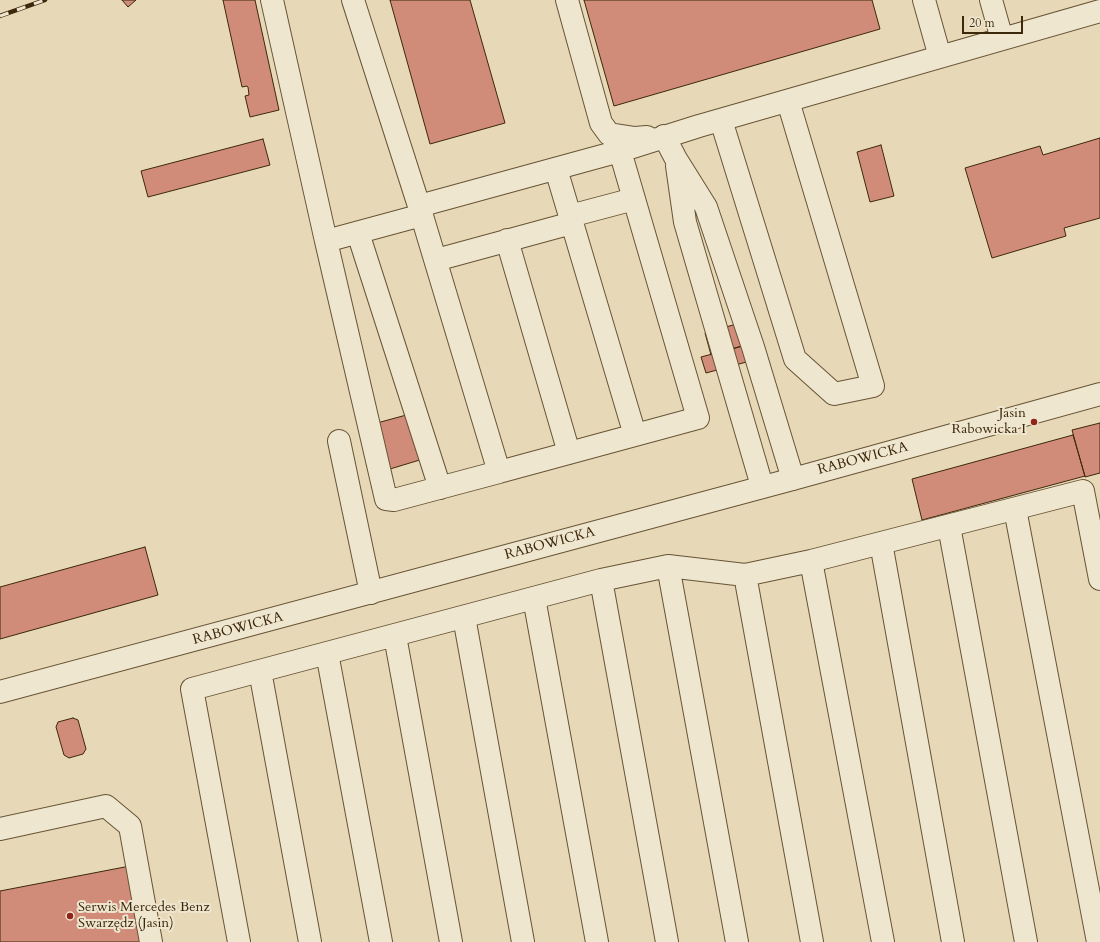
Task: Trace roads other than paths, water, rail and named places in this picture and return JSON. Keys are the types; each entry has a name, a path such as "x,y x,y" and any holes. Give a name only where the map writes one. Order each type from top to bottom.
{"street":[{"path":"272,0 386,499 394,500 698,418 620,151"},
{"path":"352,0 421,211 499,472"},
{"path":"567,0 601,123 609,134 635,138 664,136"},
{"path":"924,0 940,57"},
{"path":"991,0 1002,39"},
{"path":"326,241 556,169 620,151 664,136 1100,11"},
{"path":"721,120 795,360 834,394 873,386 788,100"},
{"path":"664,136 676,159 706,207 753,347 793,479"},
{"path":"676,159 685,222 762,486"},
{"path":"556,169 634,435"},
{"path":"436,260 507,240 634,199"},
{"path":"358,232 440,488"},
{"path":"507,240 569,453"},
{"name":"RABOWICKA","path":"0,692 371,593 762,486 793,479 1100,394"},
{"path":"339,441 371,593"},
{"path":"239,942 192,689 601,580 668,566 745,575 811,561 1091,490 1100,578"},
{"path":"1015,509 1098,942"},
{"path":"949,526 1026,942"},
{"path":"880,543 953,942"},
{"path":"811,561 883,942"},
{"path":"668,566 737,942"},
{"path":"745,575 812,942"},
{"path":"601,580 667,942"},
{"path":"534,598 597,942"},
{"path":"464,617 523,942"},
{"path":"395,636 451,942"},
{"path":"327,653 381,942"},
{"path":"260,671 310,942"},
{"path":"0,829 106,806 130,826 151,942"}],"railway":[{"path":"0,16 45,0"}],"place":[{"name":"Jasin Rabowicka I","path":"1034,422"},
{"name":"Serwis Mercedes Benz Swarzędz (Jasin)","path":"70,916"}]}
